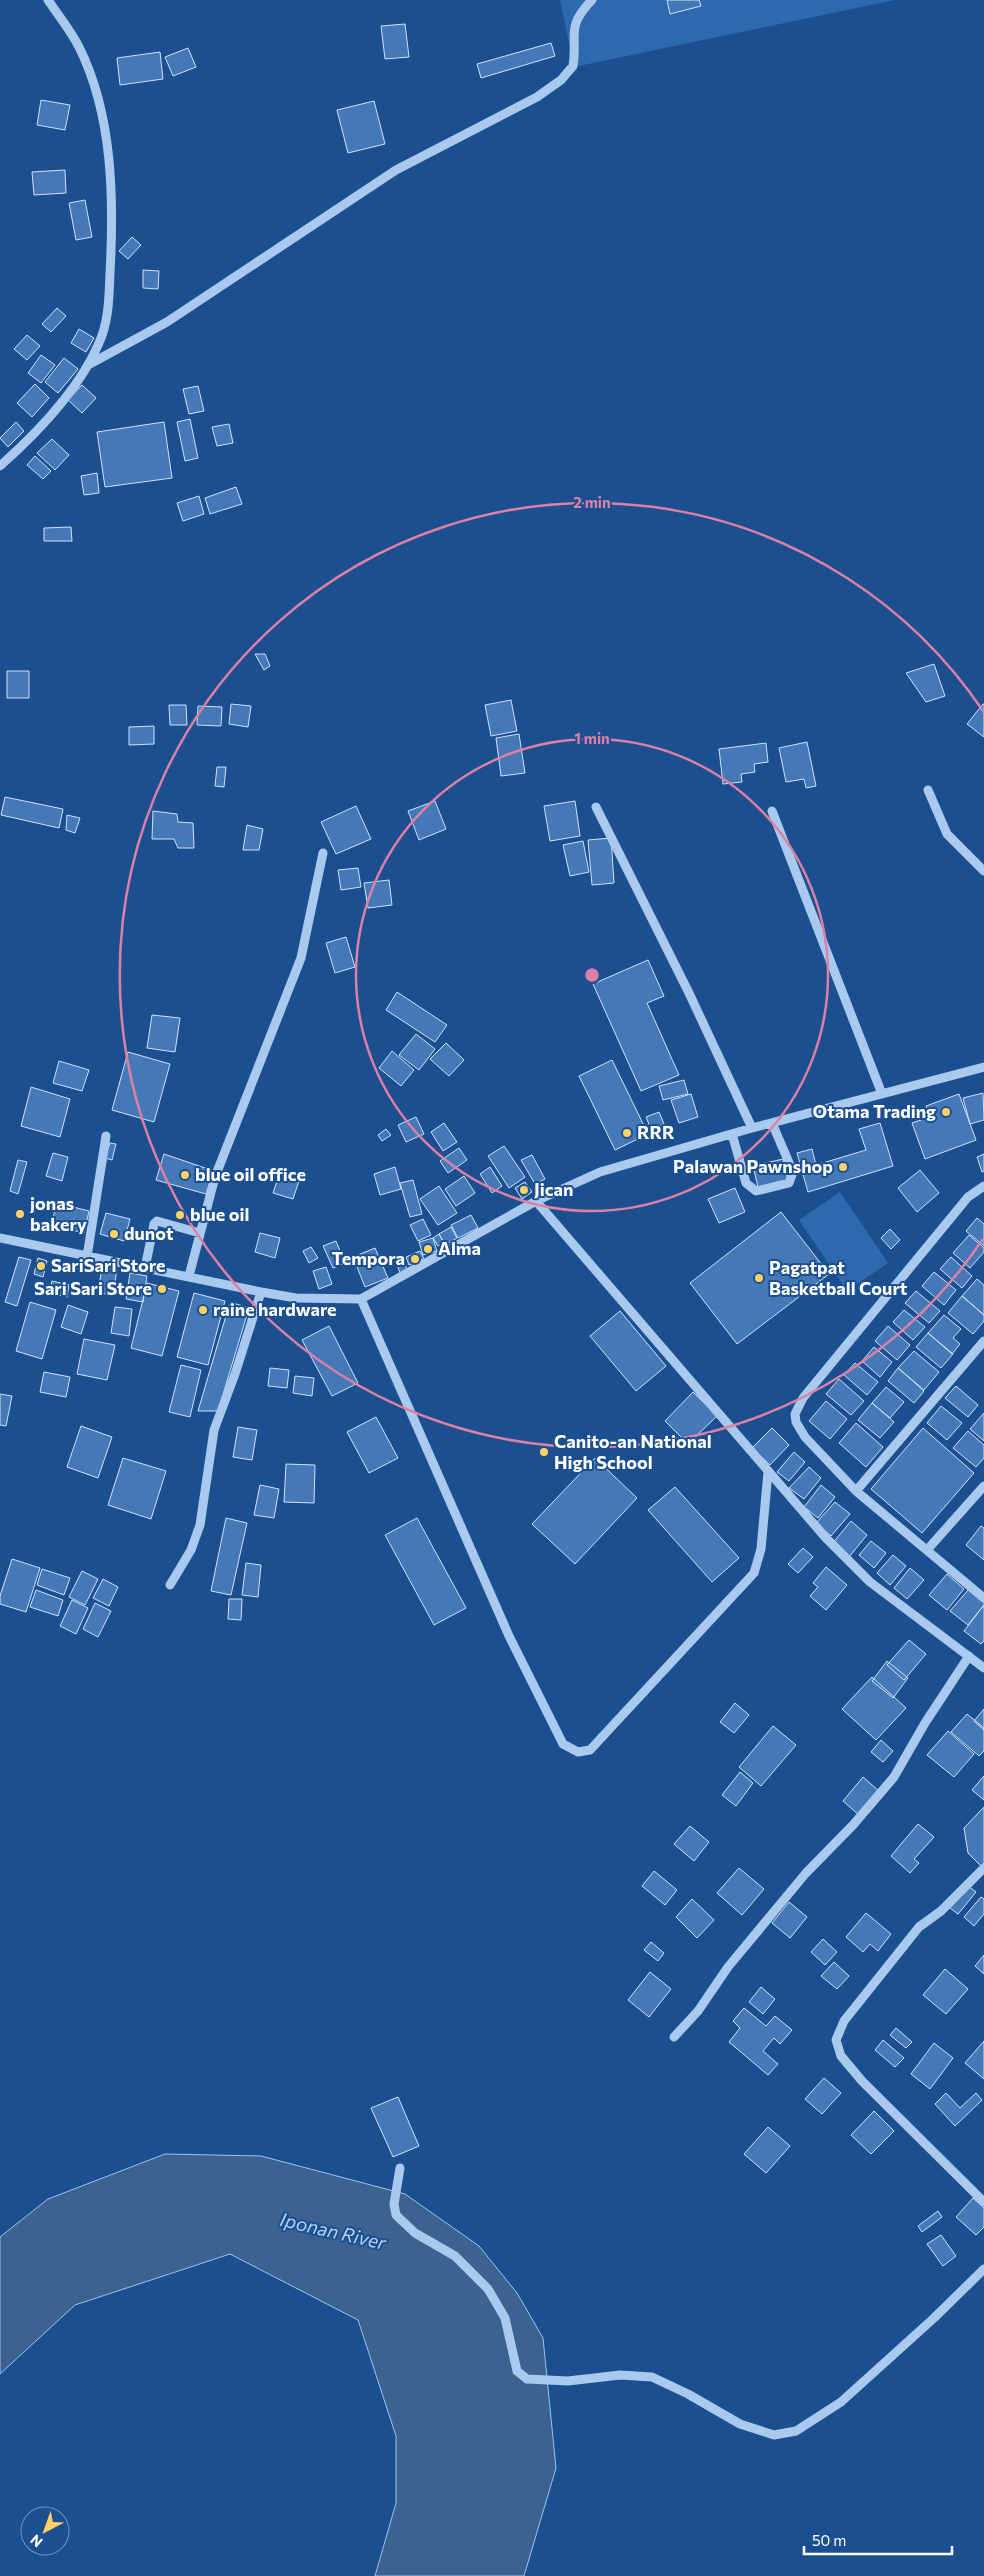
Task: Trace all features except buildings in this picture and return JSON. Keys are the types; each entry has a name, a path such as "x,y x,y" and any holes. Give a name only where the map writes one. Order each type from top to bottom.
{"street":[{"path":"0,466 48,417 88,366 100,342 108,318 112,244 106,139 90,74 79,46 48,0"},
{"path":"88,366 167,322 396,170 537,97 561,80 573,66 573,28 578,16 592,0"},
{"path":"928,790 946,834 984,871"},
{"path":"596,807 690,992 752,1128"},
{"path":"772,811 882,1094"},
{"path":"189,1276 215,1176 229,1136 301,958 323,853"},
{"path":"0,1238 296,1298 361,1299 536,1201 600,1172 752,1128 984,1066"},
{"path":"732,1134 746,1183 756,1192 789,1183 793,1172 772,1123"},
{"path":"87,1257 106,1136"},
{"path":"984,1186 968,1197 803,1398 797,1410 796,1422 805,1437 856,1491 984,1598"},
{"path":"536,1201 825,1537 870,1582 984,1668"},
{"path":"145,1268 154,1224 157,1221 200,1233"},
{"path":"170,1585 191,1550 200,1525 214,1430 262,1292"},
{"path":"361,1299 509,1636 563,1744 578,1752 590,1750 754,1573 761,1549 768,1472"},
{"path":"856,1491 984,1341"},
{"path":"927,1550 984,1486"},
{"path":"674,2037 698,2011 728,1966 806,1873 853,1825 894,1777 925,1724 969,1656"},
{"path":"984,1868 941,1911 913,1934 844,2021 836,2040 841,2056 862,2081 984,2202"},
{"path":"400,2168 394,2204 396,2215 415,2233 455,2256 488,2289 505,2318 517,2371 527,2380 568,2381 620,2375 652,2377 688,2394 740,2424 774,2435 796,2431 840,2402 934,2318 984,2268"}],"shaded area":[{"path":"560,0 895,0 574,67"},
{"path":"840,1192 888,1263 847,1291 799,1220"}],"water":[{"name":"Iponan River","path":"165,2154 261,2156 405,2194 479,2246 517,2293 543,2338 556,2468 524,2576 375,2576 396,2503 396,2436 358,2320 230,2254 75,2305 0,2374 0,2237 48,2199"}],"place":[{"name":"Otama Trading","path":"946,1112"},
{"name":"RRR","path":"627,1133"},
{"name":"Palawan Pawnshop","path":"843,1167"},
{"name":"blue oil office","path":"185,1175"},
{"name":"Jican","path":"524,1190"},
{"name":"jonas bakery","path":"20,1214"},
{"name":"blue oil","path":"180,1215"},
{"name":"dunot","path":"114,1234"},
{"name":"Alma","path":"428,1249"},
{"name":"Tempora","path":"415,1259"},
{"name":"SariSari Store","path":"41,1266"},
{"name":"Pagatpat Basketball Court","path":"759,1278"},
{"name":"Sari Sari Store","path":"162,1289"},
{"name":"raine hardware","path":"203,1310"},
{"name":"Canito-an National High School","path":"544,1452"}]}
